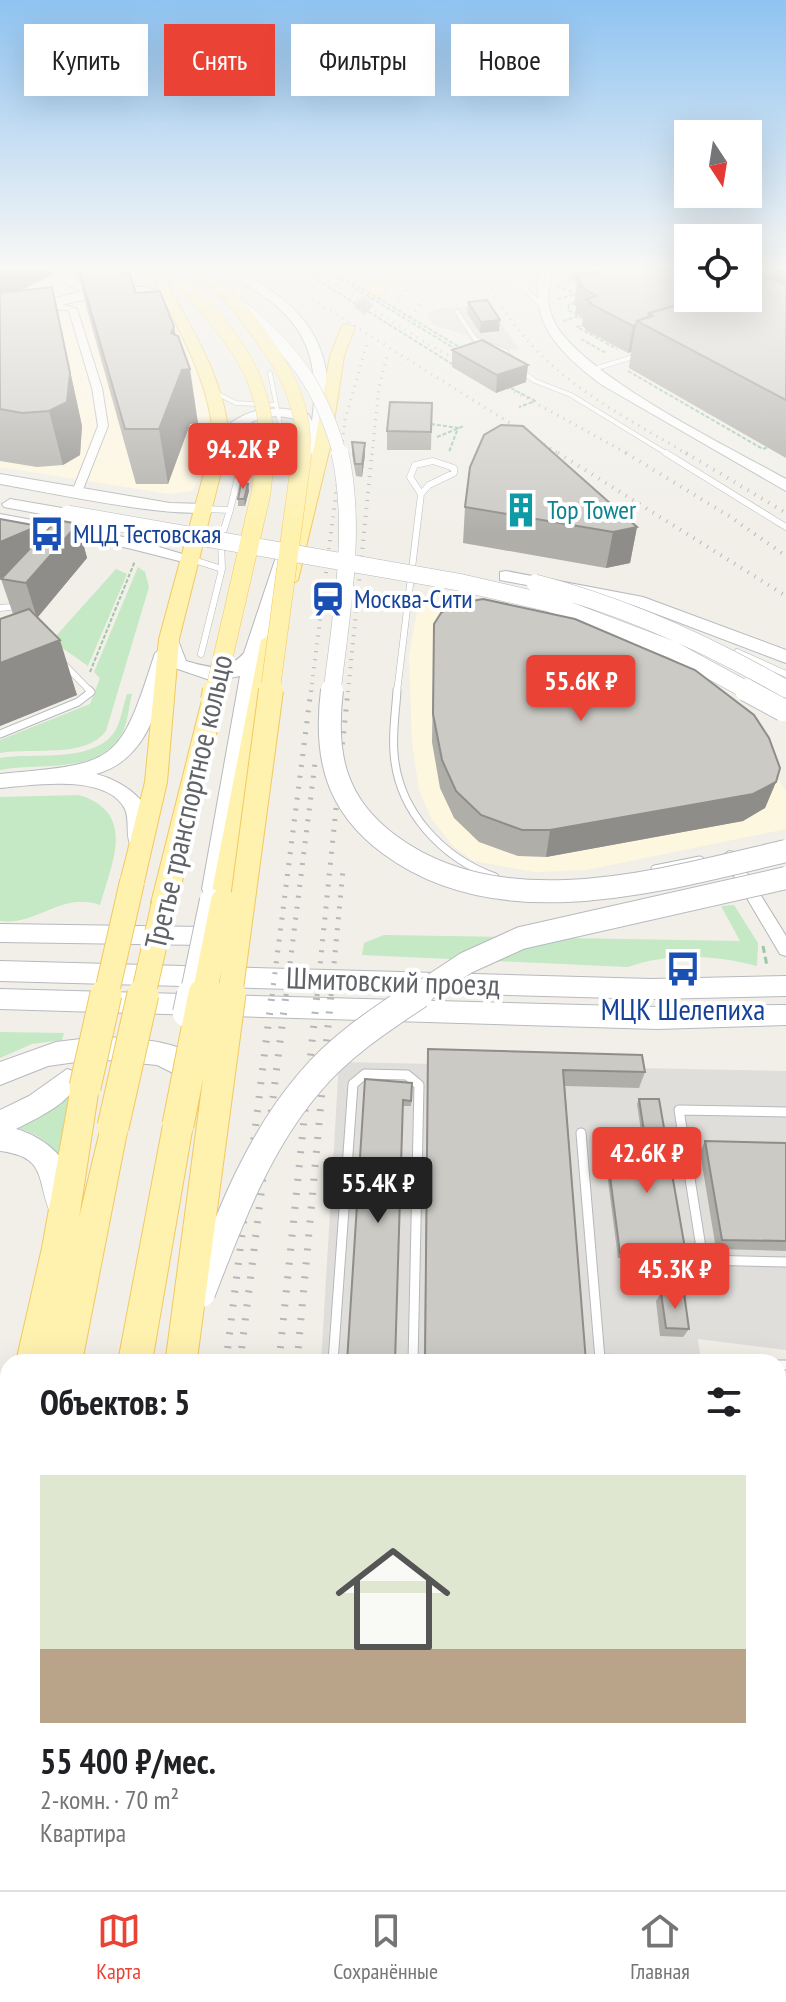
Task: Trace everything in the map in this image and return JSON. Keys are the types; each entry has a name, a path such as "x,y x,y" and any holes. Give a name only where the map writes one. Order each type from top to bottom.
{"main road":[{"path":"199,358 221,440"},
{"name":"Третье транспортное кольцо","path":"67,1354 113,1127 268,456 268,431 252,368 245,358"},
{"name":"Третье транспортное кольцо","path":"182,1354 303,448 300,408 287,371 277,358"},
{"path":"295,358 327,412 341,449 348,495 348,546 329,716 330,755 346,800 369,829 399,852 440,873 469,883 530,892 597,889 786,851"},
{"path":"217,900 253,655 306,475 318,446 322,402 320,358"},
{"path":"0,933 214,936 228,931 236,923 251,873 292,570 338,358"},
{"path":"579,358 590,370 786,486"},
{"path":"0,781 88,770 108,762 128,747 142,723 169,639 221,440 238,421 277,408 309,422 318,446"},
{"path":"0,479 74,502 549,603 673,650 785,712"},
{"path":"0,488 637,601 786,657"},
{"path":"0,502 74,502 204,509"},
{"path":"0,519 191,559"},
{"path":"120,1354 171,1125 266,657 292,570"},
{"path":"506,576 578,594 648,618 703,643 786,689"},
{"path":"169,639 178,665 200,674 239,670 253,655"},
{"path":"35,1354 58,1248 76,1084 98,1028 154,797 169,639"},
{"path":"27,778 86,779 113,787 131,799 140,815 141,825 132,882"},
{"path":"191,1354 207,1270 234,1205 288,1110 311,1080 362,1032 466,963 521,938 786,878"},
{"name":"Шмитовский проезд","path":"0,971 652,989 786,986"},
{"name":"Шмитовский проезд","path":"0,999 657,1018 786,1015"},
{"path":"0,1074 50,1054 98,1049 145,1052 177,1059 190,1064 205,1082 208,1102 170,1354"},
{"path":"0,1123 76,1084"},
{"path":"136,1354 171,1125"},
{"path":"0,1139 34,1146 51,1163 61,1199 58,1248"}],"street":[{"path":"74,502 103,433 103,395 90,358"},
{"path":"729,855 786,950"}],"lane":[{"path":"511,358 535,381 571,395 786,527"},
{"path":"590,370 628,358"},
{"path":"270,373 281,429"},
{"path":"207,385 236,403 277,408"},
{"path":"201,654 222,569 221,539 248,438"},
{"path":"421,494 410,477 415,465 423,462 444,463 454,468 454,473 429,485 421,494 398,637 394,761 418,818 446,855 469,870 502,879 538,884 635,873"},
{"path":"204,509 230,510"},
{"path":"191,559 222,569"},
{"path":"0,608 11,607 20,597"},
{"path":"737,652 786,674"},
{"path":"0,734 78,702 91,692 53,655"},
{"path":"649,870 729,855"},
{"path":"334,1354 353,1084 365,1074 379,1074 407,1075 419,1085 413,1354"},
{"path":"786,1112 679,1110 703,1260 786,1262"},
{"path":"581,1133 599,1354"}],"path":[{"path":"443,358 456,366"},
{"path":"605,358 763,449 777,444"},
{"path":"511,388 535,401 519,407"},
{"path":"431,424 458,428"},
{"path":"437,437 464,426"},
{"path":"444,463 458,428"},
{"path":"80,680 92,671 135,561"}],"shaded area":[{"path":"0,358 191,358 213,419 201,476 192,491 169,494 0,467"},
{"path":"420,597 494,609 744,727 786,791 786,829 586,870 534,872 474,861 454,847 431,818 419,790 412,742 409,655"},
{"path":"339,1062 786,1071 786,1350 698,1339 700,1354 321,1354"}],"green space":[{"path":"138,567 145,572 149,587 106,731 97,740 72,749 0,753 0,740 90,704 100,678 94,672"},
{"path":"116,569 127,574 88,666 58,645 55,637"},
{"path":"127,694 132,694 123,731 113,745 100,755 68,764 0,770 0,758 62,755 93,748 105,741 117,727"},
{"path":"79,795 97,803 114,826 114,856 100,905 74,902 26,919 0,921 0,797"},
{"path":"734,905 758,943 757,966 725,959 692,957 660,959 628,967 362,955 364,943 384,935 740,941 721,906"},
{"path":"0,1032 64,1033 62,1040 32,1044 0,1058"},
{"path":"74,1088 62,1164 42,1140 13,1127"}],"building":[{"path":"0,358 67,358 70,373 67,402 49,411 22,413 0,409"},
{"path":"105,358 186,358 190,369 182,370 159,429 125,429"},
{"path":"467,358 515,358 528,365 497,375"},
{"path":"707,358 786,358 786,400"},
{"path":"390,402 432,403 431,432 387,431"},
{"path":"501,425 523,426 637,527 613,532 465,507 470,467 484,435"},
{"path":"352,442 365,443 362,464 355,464"},
{"path":"241,484 248,484 244,499 238,499"},
{"path":"0,519 38,526 0,542"},
{"path":"57,520 78,524 26,583 1,579"},
{"path":"483,599 575,619 695,670 754,715 769,738 780,768 776,782 753,794 550,830 522,830 481,815 456,791 442,760 433,714 434,624 441,613 455,604"},
{"path":"29,609 60,640 0,663 0,619"},
{"path":"428,1049 642,1055 645,1072 563,1070 585,1354 425,1354"},
{"path":"365,1079 412,1083 411,1101 403,1100 395,1354 348,1354"},
{"path":"639,1099 659,1099 691,1283 668,1282 663,1253 620,1253 605,1138 645,1138"},
{"path":"705,1141 786,1143 786,1241 722,1240"},
{"path":"661,1293 684,1293 689,1329 666,1328"}],"railway":[{"path":"341,455 345,420 363,358"},
{"path":"372,455 379,387 386,358"},
{"path":"406,358 561,455"},
{"path":"454,358 630,455"},
{"path":"544,358 597,400 689,455"},
{"path":"311,692 341,453"},
{"path":"348,692 372,453"},
{"path":"558,453 786,596"},
{"path":"626,453 729,516 786,556"},
{"path":"686,453 786,513"},
{"path":"272,996 311,690"},
{"path":"317,996 348,690"},
{"path":"286,996 315,763"},
{"path":"331,996 343,870"},
{"path":"227,1354 272,994"},
{"path":"241,1354 286,994"},
{"path":"280,1354 317,994"},
{"path":"298,1354 331,994"}],"place":[{"name":"Top Tower","path":"521,510"},
{"name":"МЦД Тестовская","path":"47,534"},
{"name":"Москва-Сити","path":"328,599"},
{"name":"МЦК Шелепиха","path":"683,969"}]}
